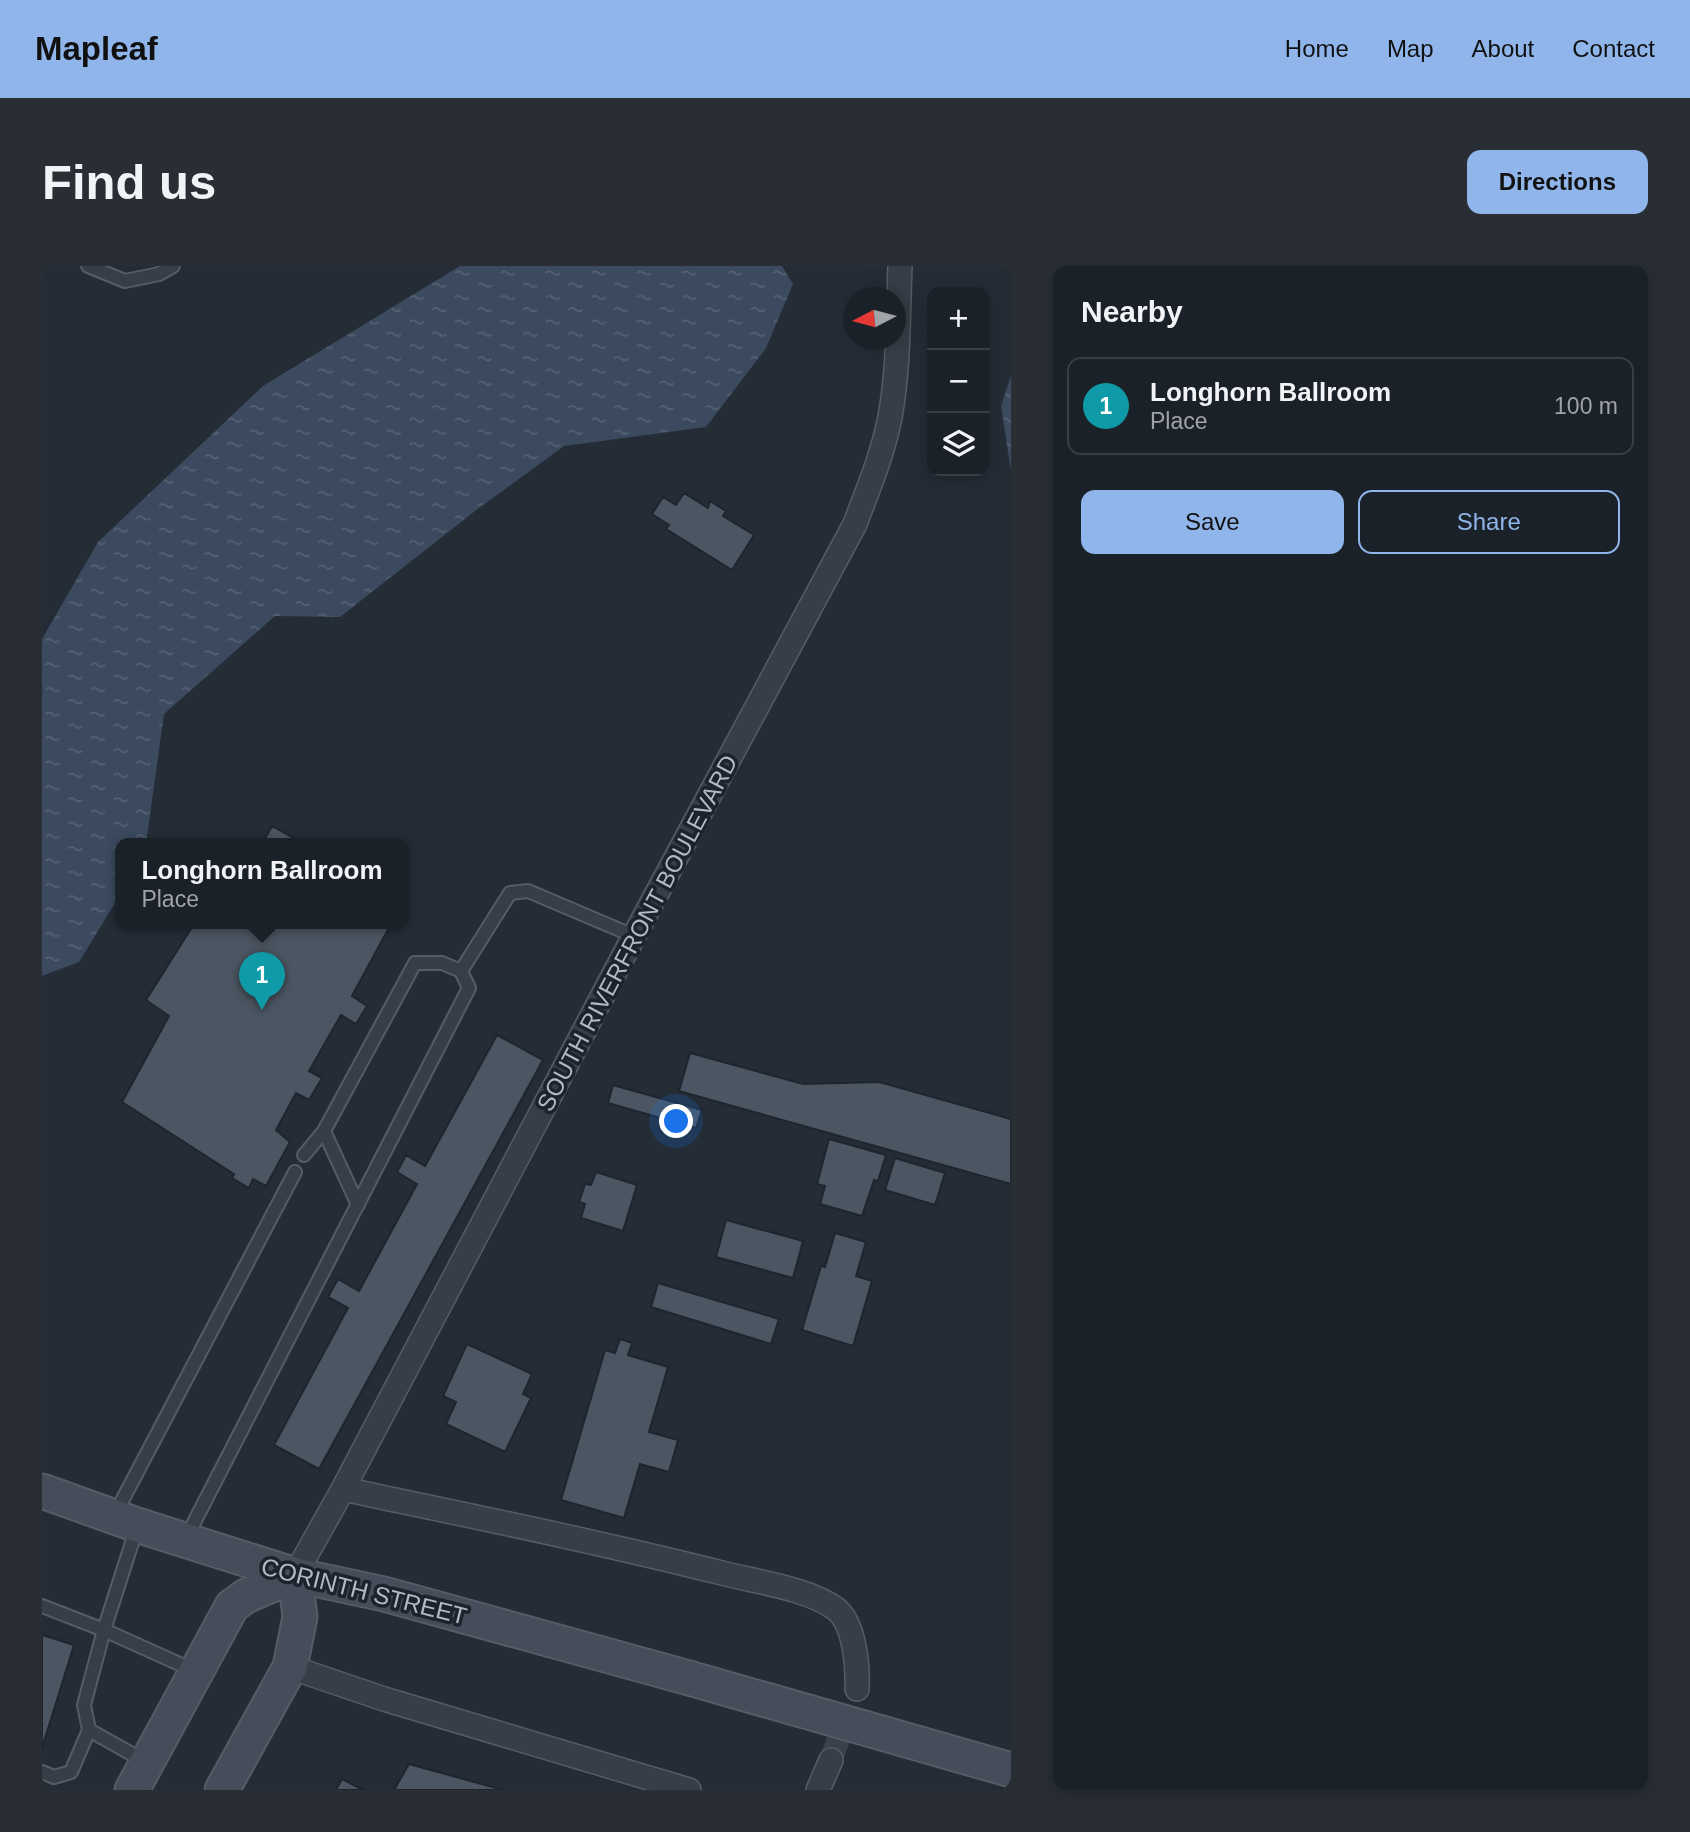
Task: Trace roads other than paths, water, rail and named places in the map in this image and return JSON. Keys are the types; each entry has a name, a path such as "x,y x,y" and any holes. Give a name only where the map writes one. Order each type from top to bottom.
{"main road":[{"name":"CORINTH STREET","path":"42,1491 295,1575 384,1594 1011,1770"},
{"path":"140,1776 232,1606 246,1596 295,1575 300,1617 290,1667 222,1790"}],"street":[{"name":"SOUTH RIVERFRONT BOULEVARD","path":"295,1575 855,524 875,471 890,416 897,344 900,266"},
{"path":"343,1489 659,1557 810,1595 838,1610 852,1636 858,1667 857,1689"},
{"path":"290,1667 384,1699 689,1790"},
{"path":"818,1790 831,1760"}],"lane":[{"path":"88,266 125,281 159,274 173,266"},
{"path":"461,971 510,893 528,891 634,936"},
{"path":"185,1540 469,988 461,971 442,963 415,963 324,1131 304,1155"},
{"path":"324,1131 358,1205"},
{"path":"42,1772 54,1777 71,1772 89,1730 84,1705 104,1630 126,1521 295,1172"},
{"path":"42,1606 104,1630 195,1671"},
{"path":"89,1730 140,1776"}],"water":[{"path":"460,266 782,266 793,284 766,348 706,427 564,446 475,511 340,617 275,616 164,714 147,838 115,838 115,903 79,962 42,976 42,639 98,542 263,386"},
{"path":"1011,376 1011,471 1001,406"}],"tunnel":[{"path":"831,1760 857,1689"}],"place":[{"name":"Longhorn Ballroom","path":"262,1010"}]}
